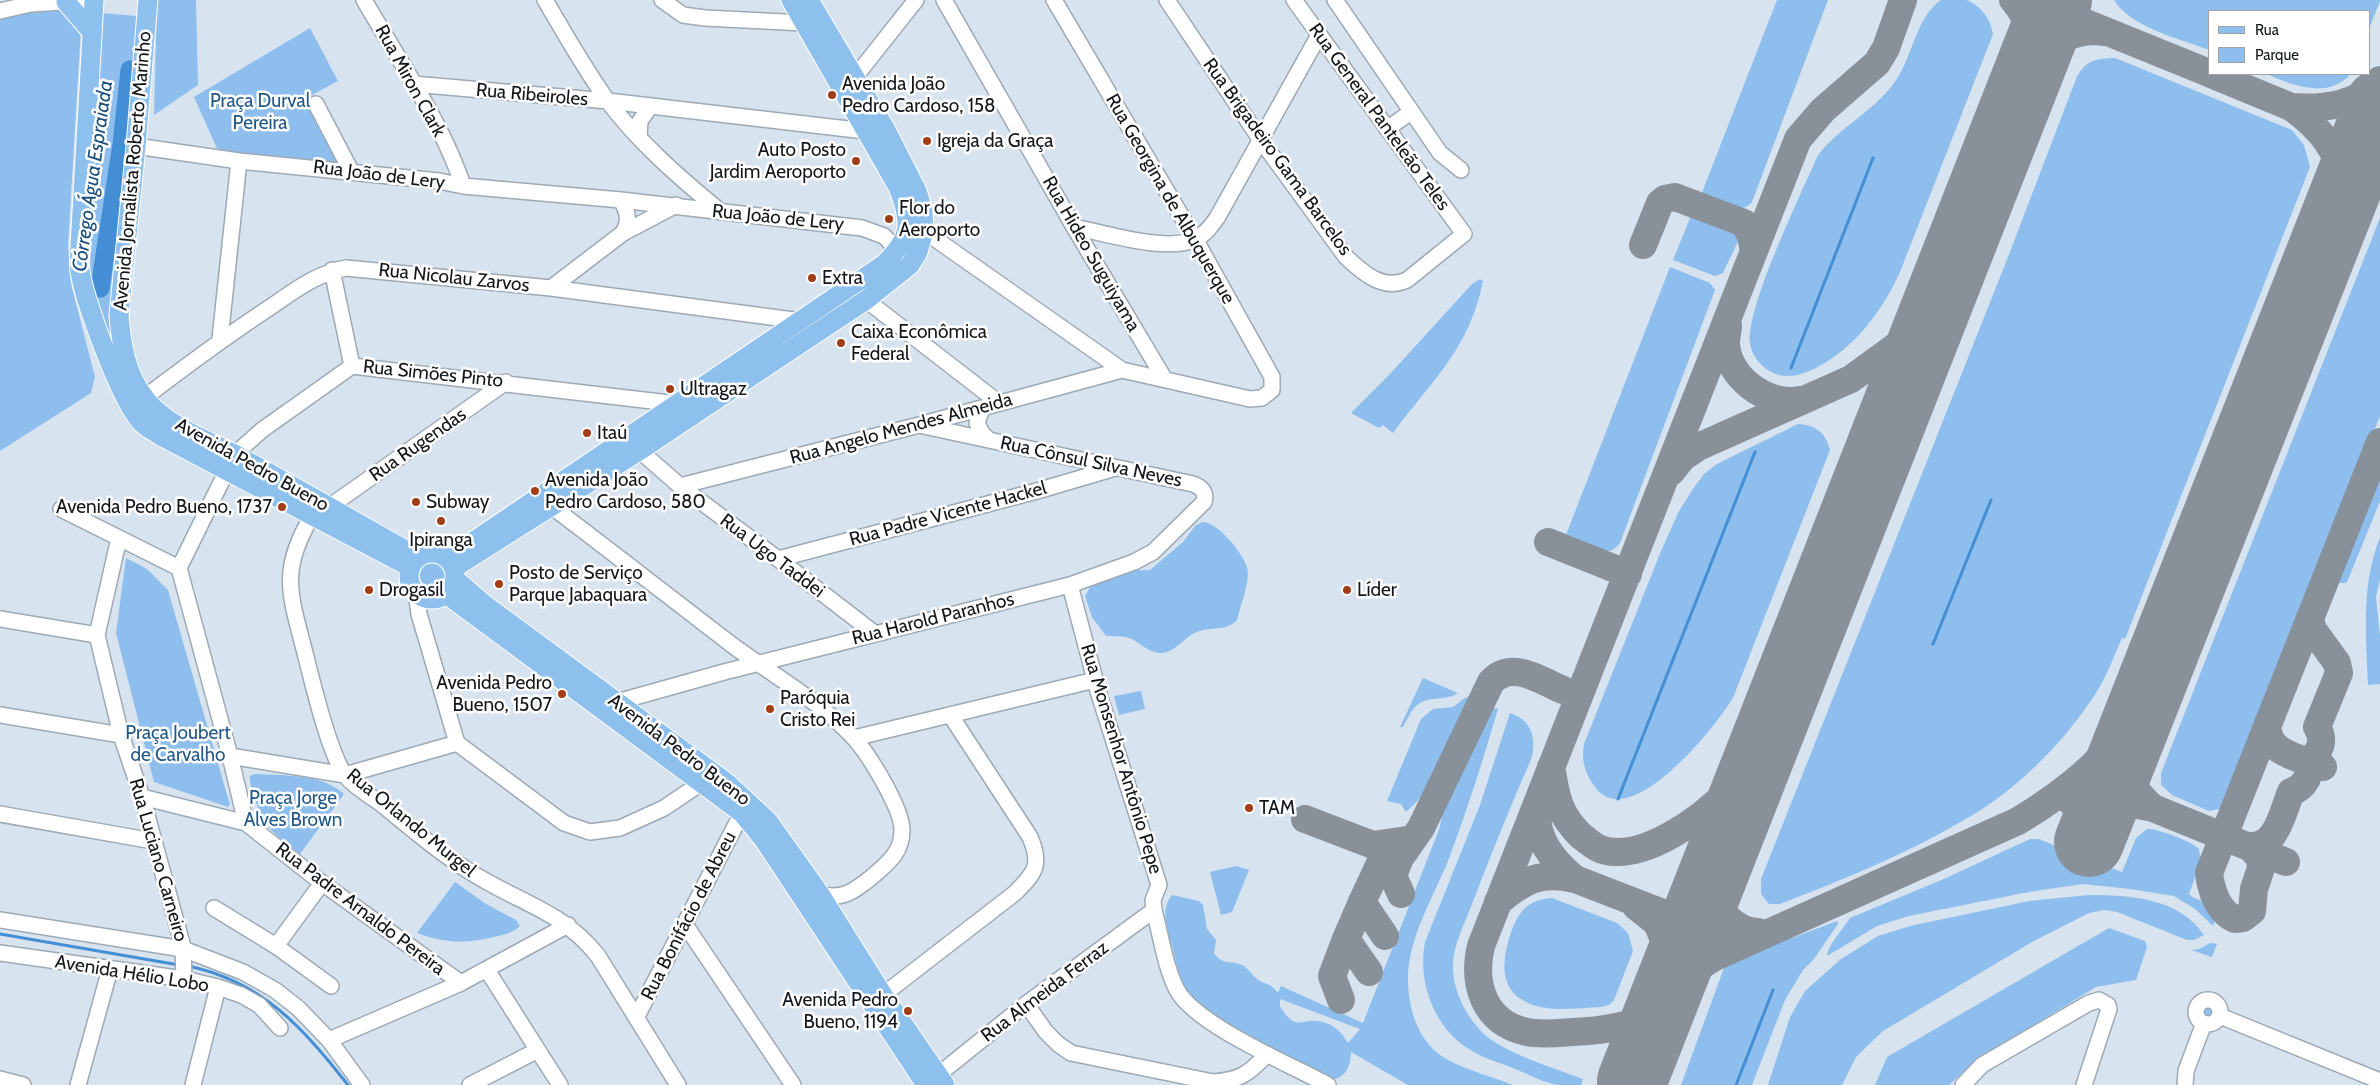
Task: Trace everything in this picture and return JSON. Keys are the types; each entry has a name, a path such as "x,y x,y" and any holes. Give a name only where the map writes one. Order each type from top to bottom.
{"main road":[{"name":"Avenida Jornalista Roberto Marinho","path":"95,0 80,271 85,295 110,363"},
{"name":"Avenida Jornalista Roberto Marinho","path":"121,341 119,316 120,286 136,146 148,0"},
{"path":"451,575 552,506 632,445 678,404 884,264 898,251 906,238 908,223 906,207 898,187 790,0"},
{"path":"451,575 436,553 426,553 414,562 409,580 420,602 435,599 451,575 632,445 866,300 910,265 920,248 924,231 923,210 917,190 886,130 809,0"},
{"path":"66,2 92,32"},
{"name":"Avenida Pedro Bueno","path":"121,341 130,373 144,398 158,412 312,516 414,562"},
{"name":"Avenida Pedro Bueno","path":"110,363 127,399 142,423 329,507 414,562"},
{"name":"Avenida Pedro Bueno","path":"451,575 485,605 727,782 750,802 768,821 820,894 937,1082"},
{"name":"Avenida Pedro Bueno","path":"451,575 701,782 742,813 764,840 937,1082"}],"street":[{"path":"0,11 28,2 95,0"},
{"name":"Rua Miron Clark","path":"364,0 456,163 463,186"},
{"path":"545,0 576,54 608,101 639,137 722,213"},
{"path":"662,0 683,15 705,18 804,23"},
{"path":"855,78 916,0"},
{"name":"Rua Hideo Suguiyama","path":"944,0 1074,227 1164,378"},
{"name":"Rua Georgina de Albuquerque","path":"1054,0 1195,240 1272,377 1272,390 1262,398 1250,399 1164,378"},
{"name":"Rua Brigadeiro Gama Barcelos","path":"1167,0 1260,139 1346,257 1361,271 1390,285 1407,280"},
{"name":"Rua General Panteleão Teles","path":"1294,0 1464,234 1407,280"},
{"path":"1335,0 1440,153 1461,170"},
{"path":"1074,227 1159,244 1178,244 1195,240 1217,218 1319,35"},
{"path":"571,99 582,92 587,83 576,54"},
{"name":"Rua Ribeiroles","path":"413,84 608,101 864,131"},
{"path":"316,104 351,171"},
{"path":"639,137 640,121 650,107"},
{"path":"1387,129 1411,112"},
{"name":"Rua João de Lery","path":"136,146 239,161 351,171 439,181 463,186 621,200 862,228 884,236 898,251"},
{"path":"220,339 239,161"},
{"path":"439,181 453,172 456,163"},
{"path":"551,288 623,233 698,192"},
{"path":"621,200 628,214 627,225 623,233"},
{"path":"924,231 1122,370 1164,378"},
{"name":"Rua Nicolau Zarvos","path":"144,398 220,339 308,282 332,270 346,268 367,268 551,288 801,321"},
{"path":"332,270 352,366"},
{"path":"866,300 999,403"},
{"path":"759,316 767,330 762,347"},
{"name":"Rua Simões Pinto","path":"231,463 262,430 352,366 506,382 678,404"},
{"name":"Rua Angelo Mendes Almeida","path":"680,486 919,425 1122,370"},
{"name":"Rua Rugendas","path":"329,507 506,382"},
{"name":"Rua Cônsul Silva Neves","path":"982,408 977,423 982,433 989,440"},
{"path":"958,414 956,425 961,434"},
{"name":"Rua Cônsul Silva Neves","path":"919,425 1193,484"},
{"name":"Rua Ugo Taddei","path":"632,445 680,486 874,634"},
{"path":"142,797 246,823 230,756 179,568 231,463"},
{"name":"Rua Padre Vicente Hackel","path":"778,559 1036,491 1116,467"},
{"name":"Rua Harold Paranhos","path":"617,702 724,672 760,665 874,634 1070,585 1134,562 1153,552 1204,502 1205,494 1193,484"},
{"path":"552,506 732,645 823,711 854,738 891,795 899,814 902,828 900,845 893,859 863,885 838,898 820,894"},
{"path":"61,509 179,568"},
{"name":"Rua Orlando Murgel","path":"312,516 298,541 291,563 289,583 308,663 331,745 345,775 469,872 556,916 584,938 598,956 678,1085"},
{"name":"Rua Luciano Carneiro","path":"119,538 97,635 121,735 142,797 184,965"},
{"name":"Rua Monsenhor Antônio Pepe","path":"1070,585 1095,680 1158,886 1153,900 1154,910 1170,974 1178,991 1187,1004 1235,1037 1328,1085"},
{"path":"420,602 457,743 564,823 590,832 620,828 664,808 701,782"},
{"path":"0,619 97,635"},
{"path":"724,672 729,665 732,645"},
{"path":"786,684 784,671 788,657"},
{"path":"854,738 1095,680"},
{"path":"0,715 121,735"},
{"path":"883,995 1015,893 1029,879 1036,865 1036,852 1030,838 951,716"},
{"path":"230,756 345,775 457,743"},
{"name":"Rua Bonifácio de Abreu","path":"636,1018 686,926 742,813"},
{"path":"0,814 153,841"},
{"name":"Rua Padre Arnaldo Pereira","path":"246,823 322,883 461,983"},
{"path":"276,946 322,883"},
{"path":"214,908 276,946 331,986"},
{"name":"Rua Almeida Ferraz","path":"937,1082 1026,1004 1154,910"},
{"name":"Avenida Hélio Lobo","path":"0,920 184,965 218,987 241,995 259,1005 280,1028"},
{"path":"329,1040 461,983 568,925"},
{"path":"686,926 793,1085"},
{"name":"Avenida Hélio Lobo","path":"0,953 110,969 226,965 267,985 298,1008 329,1040 362,1085"},
{"path":"78,1085 110,969"},
{"path":"487,970 560,1085"},
{"path":"193,1085 218,987"},
{"path":"1963,1085 1982,1065 2089,1003 2099,1000 2105,1002 2110,1009 2084,1085"},
{"path":"2211,1000 2219,1006 2220,1016 2211,1024 2204,1023 2196,1013 2202,1002 2211,1000"},
{"path":"1026,1004 1046,1032 1058,1044 1071,1053 1094,1058 1213,1082 1231,1081 1244,1076 1253,1070 1267,1054"},
{"path":"2220,1016 2380,1081"},
{"path":"2184,1085 2186,1070 2204,1023"},
{"path":"470,1085 538,1050"},
{"path":"2348,1085 2350,1070"},
{"path":"0,1079 23,1085"}],"green space":[{"path":"157,0 196,0 198,85 154,115"},
{"path":"1777,0 1828,0 1752,202 1746,207 1734,209 1720,205 1701,195"},
{"path":"1941,0 1966,0 1976,5 1988,18 1993,34 1900,272 1885,301 1871,321 1837,355 1824,364 1798,375 1785,376 1773,373 1761,365 1753,353 1750,344 1751,327 1756,305 1776,250 1818,155 1837,135 1877,102 1894,83 1906,62 1925,17"},
{"path":"2114,0 2380,0 2370,26 2370,10 2208,10 2208,50 2143,25 2121,9"},
{"path":"64,10 81,28 68,245 71,284 95,377 91,393 0,451 0,16"},
{"path":"100,13 137,16 138,70 124,70 114,165 94,286 107,289 110,267 114,264 110,349 93,295 88,261"},
{"name":"Praça Durval Pereira","path":"310,28 338,81 305,99 339,163 220,155 194,97"},
{"path":"2115,58 2292,130 2304,145 2310,167 2125,639 2122,638 2107,673 2085,710 2044,758 2013,787 1956,825 1882,862 1780,904 1769,904 1761,894 1761,879 2008,257 2076,79 2087,64 2096,60"},
{"path":"2269,75 2350,75 2331,87 2310,88"},
{"path":"1692,213 1738,230 1740,237 1723,273 1715,276 1673,260"},
{"path":"2380,218 2380,416 2227,802 2219,809 2209,811 2172,795 2161,785 2161,773"},
{"path":"1670,267 1710,283 1715,290 1620,543 1614,549 1608,551 1601,552 1585,549 1564,540"},
{"path":"1480,279 1483,281 1477,305 1459,345 1435,380 1393,433 1383,425 1379,428 1351,413 1389,375 1472,284"},
{"path":"1798,424 1810,426 1819,431 1826,439 1830,450 1733,698 1709,730 1671,771 1650,787 1629,797 1610,798 1595,787 1589,777 1584,761 1584,744 1661,551 1679,511 1704,474 1717,464"},
{"path":"2380,462 2380,501 2348,580 2346,583 2339,583 2336,578 2338,568"},
{"path":"1202,522 1215,527 1229,539 1247,567 1248,579 1237,620 1228,626 1197,632 1171,650 1161,653 1151,651 1126,637 1106,636 1092,617 1085,596 1094,580 1132,570 1150,570 1183,542 1195,526"},
{"path":"2380,537 2380,579 2376,597 2380,636 2380,684 2368,685 2367,592 2374,555"},
{"name":"Praça Joubert de Carvalho","path":"126,558 147,569 168,590 230,804 228,807 154,782 116,633"},
{"path":"433,562 442,566 446,575 442,584 433,588 424,584 420,575 424,566"},
{"path":"1423,678 1458,693 1453,696 1431,699 1420,703 1412,711 1403,727 1400,727"},
{"path":"1141,691 1145,709 1119,715 1114,696"},
{"path":"1466,697 1470,699 1436,774 1427,788 1406,812 1401,804 1387,801 1421,719 1433,709 1453,707"},
{"path":"1494,708 1498,709 1455,842 1422,918 1412,948 1408,979 1409,998 1417,1026 1427,1042 1440,1055 1449,1061 1513,1085 1408,1085 1351,1052 1350,1063 1346,1072 1338,1078 1328,1080 1249,1041 1210,1015 1195,1001 1185,987 1180,975 1167,927 1165,911 1172,895 1199,901 1203,905 1207,929 1216,940 1214,953 1221,960 1242,965 1278,993 1281,986 1363,1023 1440,827 1446,792 1471,741","holes":["1280,999 1360,1029 1348,1043 1337,1029 1327,1023 1321,1021 1299,1023 1291,1020 1280,1006"]},
{"path":"1510,713 1523,720 1530,730 1533,742 1532,757 1459,936 1453,961 1454,978 1458,995 1466,1012 1483,1033 1503,1047 1516,1053 1583,1079 1581,1085 1558,1085 1547,1082 1472,1051 1448,1031 1432,1004 1427,989 1423,958 1425,942 1480,805"},
{"name":"Praça Jorge Alves Brown","path":"255,774 313,779 335,787 344,794 300,854 266,824 257,806 250,782 250,776"},
{"path":"2147,829 2174,836 2199,849 2201,861 2189,894 2205,902 2216,917 2213,926 2195,909 2174,896 2082,884 2029,892 1909,916 1877,926 1827,956 1833,942 1850,918 1946,878 2030,839 2039,839 2070,852 2067,864 2092,874 2096,862 2122,872 2136,838"},
{"path":"1236,866 1249,870 1232,912 1221,915 1210,872"},
{"path":"455,882 486,904 516,920 520,926 504,934 464,941 446,941 417,933"},
{"path":"2089,895 2137,898 2167,906 2181,913 2194,923 2204,935 2194,940 2187,940 2117,912 2104,910 2089,913 2032,942 1883,1031 1856,1057 1842,1085 1768,1085 1790,1017 1805,991 1841,959 1878,936 1910,926 2029,901"},
{"path":"1552,898 1617,923 1628,933 1633,951 1614,1000 1609,1005 1573,1009 1544,1008 1518,997 1508,984 1504,968 1506,951 1514,925 1522,911 1528,906 1542,899"},
{"path":"1837,921 1838,924 1814,959 1803,970 1785,1000 1752,1085 1681,1085 1724,968 1747,955"},
{"path":"2109,928 2145,941 2147,947 2136,980 2096,987 1975,1061 1949,1085 1875,1085 1887,1057"},
{"path":"2210,943 2217,944 2212,957 2191,950 2199,949"},
{"path":"2209,1006 2215,1012 2209,1018 2203,1012"}],"waterway":[{"name":"Córrego Água Espraiada","path":"100,288 122,144 130,70"},
{"path":"1791,368 1873,158"},
{"path":"1618,799 1755,452"},
{"path":"1933,644 1991,500"},
{"path":"0,934 179,965"},
{"path":"188,966 214,973 260,995 298,1027 332,1064 348,1085"},
{"path":"1736,1085 1773,990"}],"taxiway":[{"path":"1903,0 1886,48 1877,63 1823,110 1798,139 1481,946 1478,974 1480,988 1485,1000 1491,1011 1500,1020 1512,1027 1533,1033 1544,1034 1602,1029 1622,1026 1651,1016 1665,1005 1686,979 1715,957 2018,821 2052,799 2084,774 2124,730 2140,704 2169,640"},
{"path":"2013,0 2019,7 2029,30 2032,64"},
{"path":"2029,0 2208,73"},
{"path":"2032,64 2048,49 2064,38 2083,32 2105,32"},
{"path":"2213,75 2291,107"},
{"path":"2331,229 2340,187 2338,163 2333,151 2319,131 2291,107 2316,107 2339,104 2361,95 2380,80"},
{"path":"2354,170 2380,149"},
{"path":"1643,245 1660,203 1665,199 1675,197 1744,223 1751,236 1754,251"},
{"path":"1671,472 1683,457 1698,447 1851,379 1899,344 1938,304"},
{"path":"1728,326 1726,342 1728,355 1741,377 1762,394 1787,401 1800,400"},
{"path":"2249,846 2260,858 2261,868 2254,889 2252,911 2243,918 2235,919 2229,916 2216,900 2209,873 2380,442"},
{"path":"1548,542 1628,574"},
{"path":"2249,846 2258,845 2266,841 2277,828 2291,792 2304,784 2308,776 2307,761 2316,754 2320,746 2321,737 2317,727 2339,673 2337,663 2313,630 2310,619"},
{"path":"1401,894 1393,876 1400,858 1421,828 1491,682 1499,675 1517,672 1536,677 1563,690"},
{"path":"2268,723 2268,733 2271,741 2277,748 2285,753 2323,767"},
{"path":"1551,767 1561,808 1581,836 1600,849 1616,852 1634,850 1670,836 1688,825 1718,801 1741,776 1769,733"},
{"path":"2105,802 2124,802 2153,808 2138,793 2130,778 2128,761 2129,740"},
{"path":"2069,800 2115,777"},
{"path":"1498,902 1516,888 1534,879 1552,876 1575,879 1552,856 1542,839 1537,819 1537,807"},
{"path":"2153,808 2286,862"},
{"path":"1305,819 1373,845 1413,839 1383,857 1362,902 1385,936"},
{"path":"1716,866 1715,895 1720,909 1730,921 1744,929 1758,932"},
{"path":"1575,879 1725,937 1755,937"},
{"path":"1362,902 1346,939 1369,972"},
{"path":"1636,906 1657,923 1670,954 1665,980"},
{"path":"1341,1000 1332,976 1346,939"}],"runway":[{"path":"1632,1081 2057,0"},
{"path":"2089,842 2380,104"}],"place":[{"name":"Avenida João Pedro Cardoso, 158","path":"832,95"},
{"name":"Igreja da Graça","path":"927,141"},
{"name":"Auto Posto Jardim Aeroporto","path":"856,161"},
{"name":"Flor do Aeroporto","path":"889,219"},
{"name":"Extra","path":"812,278"},
{"name":"Caixa Econômica Federal","path":"841,343"},
{"name":"Ultragaz","path":"670,389"},
{"name":"Itaú","path":"587,433"},
{"name":"Avenida João Pedro Cardoso, 580","path":"535,491"},
{"name":"Subway","path":"416,502"},
{"name":"Avenida Pedro Bueno, 1737","path":"282,507"},
{"name":"Ipiranga","path":"441,521"},
{"name":"Posto de Serviço Parque Jabaquara","path":"499,584"},
{"name":"Drogasil","path":"369,590"},
{"name":"Líder","path":"1347,590"},
{"name":"Avenida Pedro Bueno, 1507","path":"562,694"},
{"name":"Paróquia Cristo Rei","path":"770,709"},
{"name":"TAM","path":"1249,808"},
{"name":"Avenida Pedro Bueno, 1194","path":"908,1011"}]}
